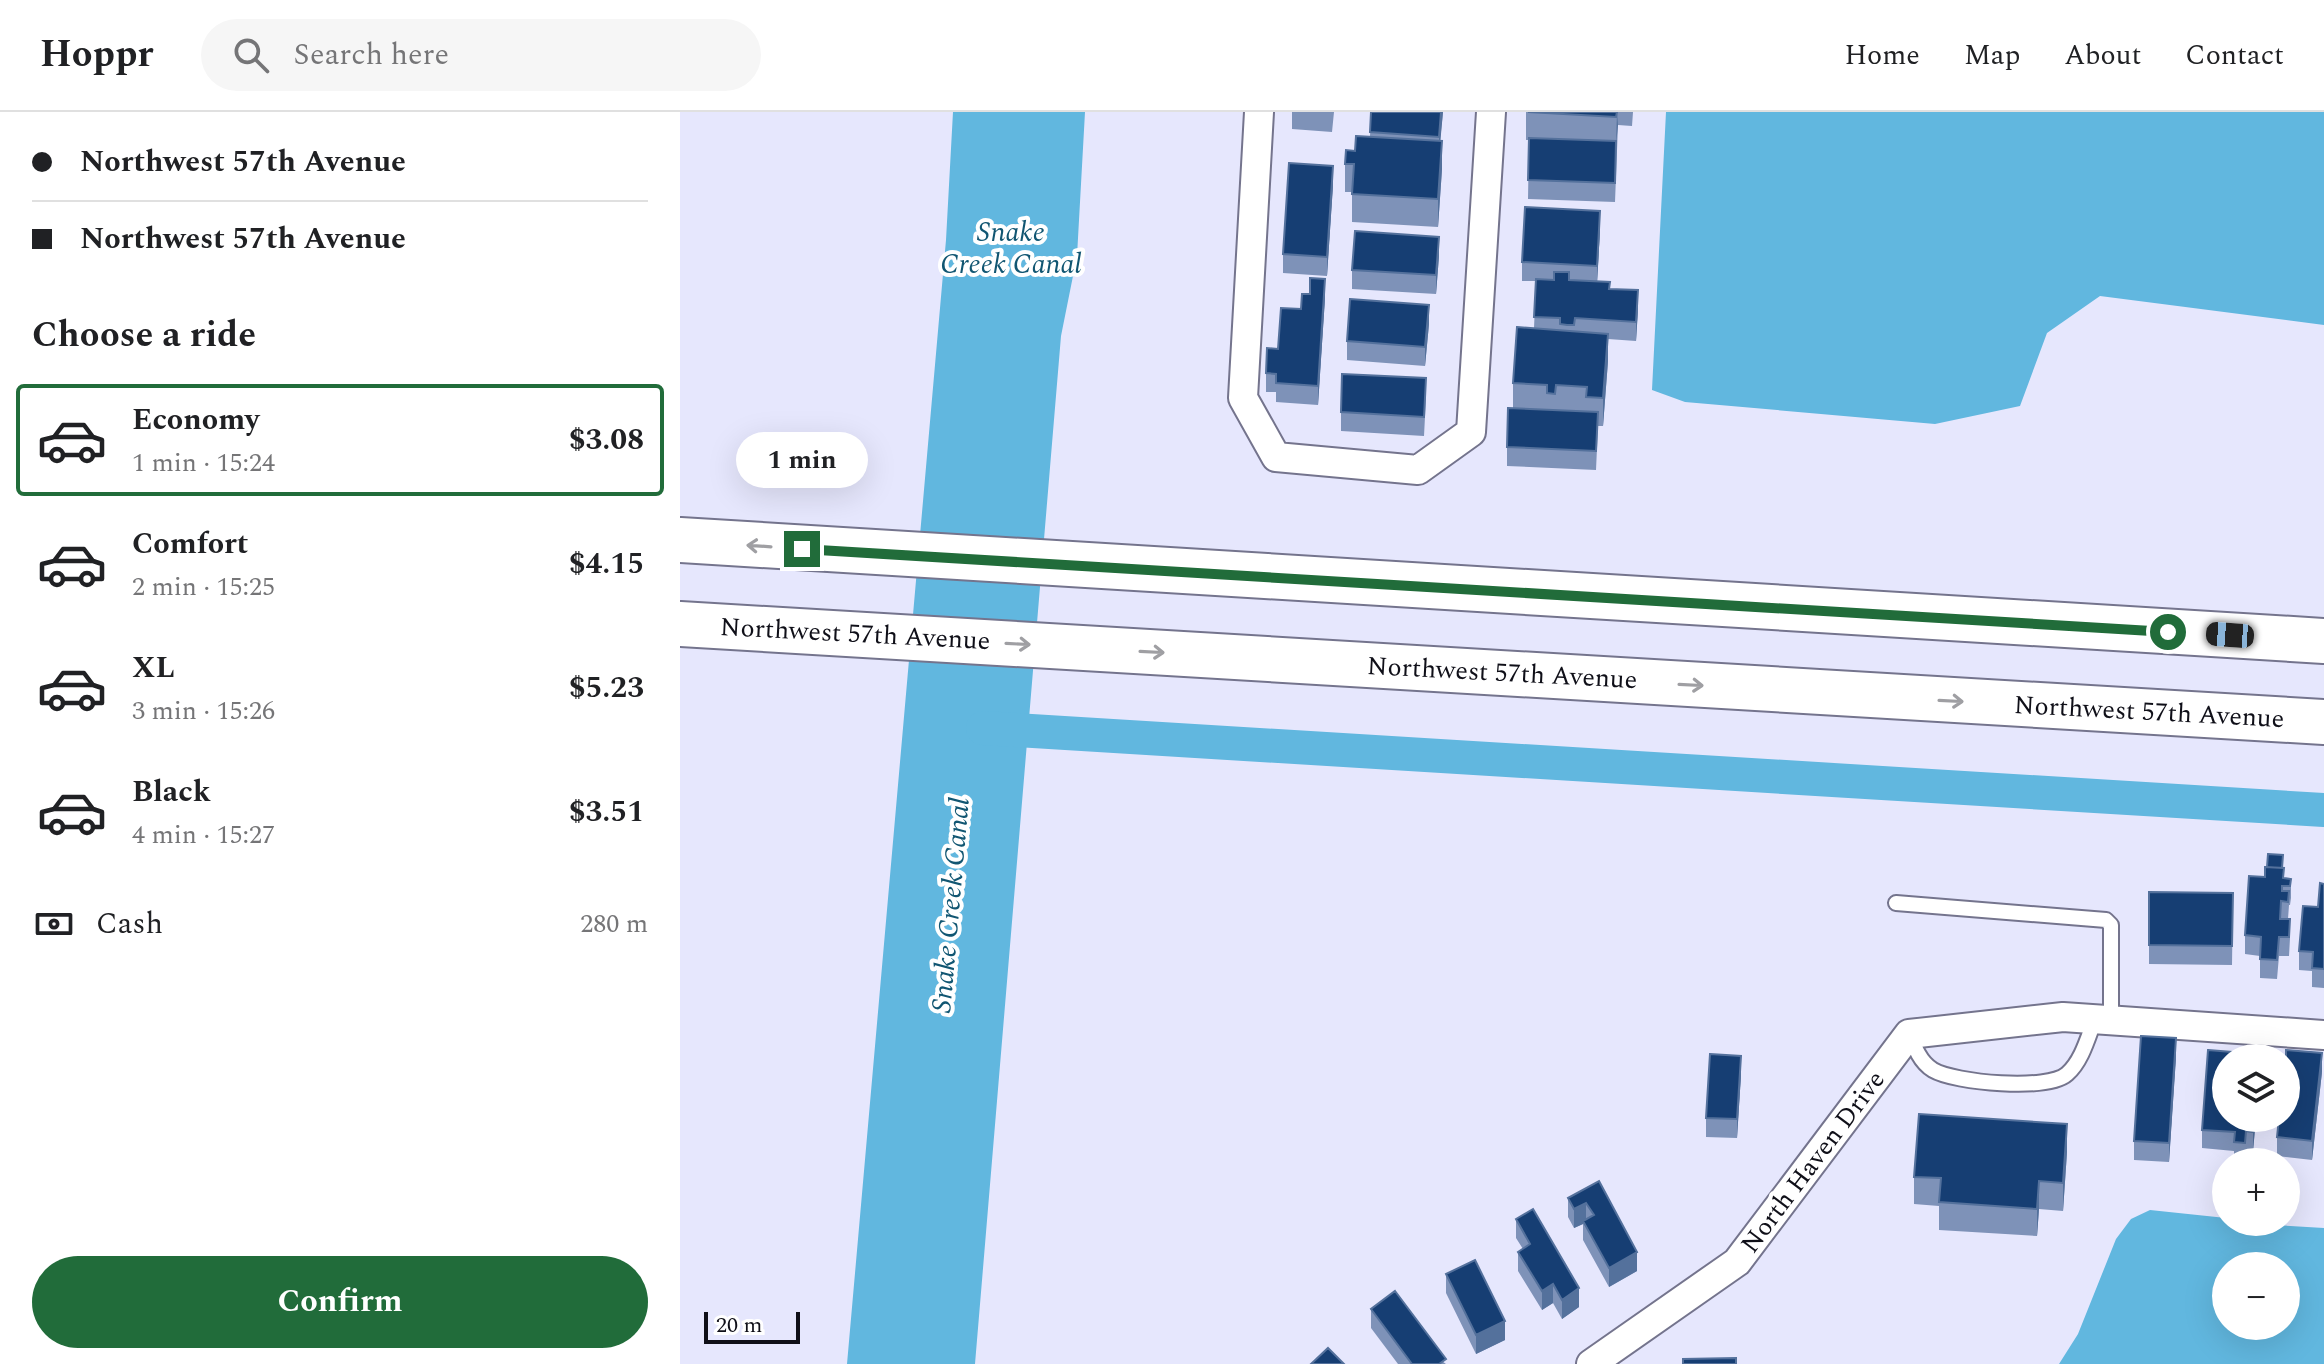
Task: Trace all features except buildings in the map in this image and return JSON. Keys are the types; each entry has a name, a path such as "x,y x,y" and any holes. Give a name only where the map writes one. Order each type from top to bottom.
{"main road":[{"path":"680,540 2324,641"},
{"name":"Northwest 57th Avenue","path":"680,624 2324,722"}],"street":[{"path":"1259,112 1243,398 1276,457 1418,470 1471,432 1491,112"},
{"path":"1909,1034 2063,1017 2324,1035"},
{"name":"North Haven Drive","path":"1591,1364 1737,1262 1909,1034"}],"lane":[{"path":"1896,903 2106,920 2111,925 2103,1020 2065,1076 2039,1084 1970,1079 1934,1070 1917,1054 1909,1034"}],"water":[{"name":"Snake Creek Canal","path":"953,112 1085,112 1077,256 1061,336 975,1364 847,1364 946,240"},
{"path":"1666,112 2324,112 2324,325 2100,296 2047,333 2020,406 1935,424 1685,402 1652,390"},
{"path":"2150,1210 2212,1217 2212,1236 2300,1236 2300,1227 2324,1228 2324,1364 2059,1364 2078,1334 2116,1239 2131,1219"}],"waterway":[{"path":"983,728 2324,810"}],"route":[{"path":"802,549 2168,632"}]}
